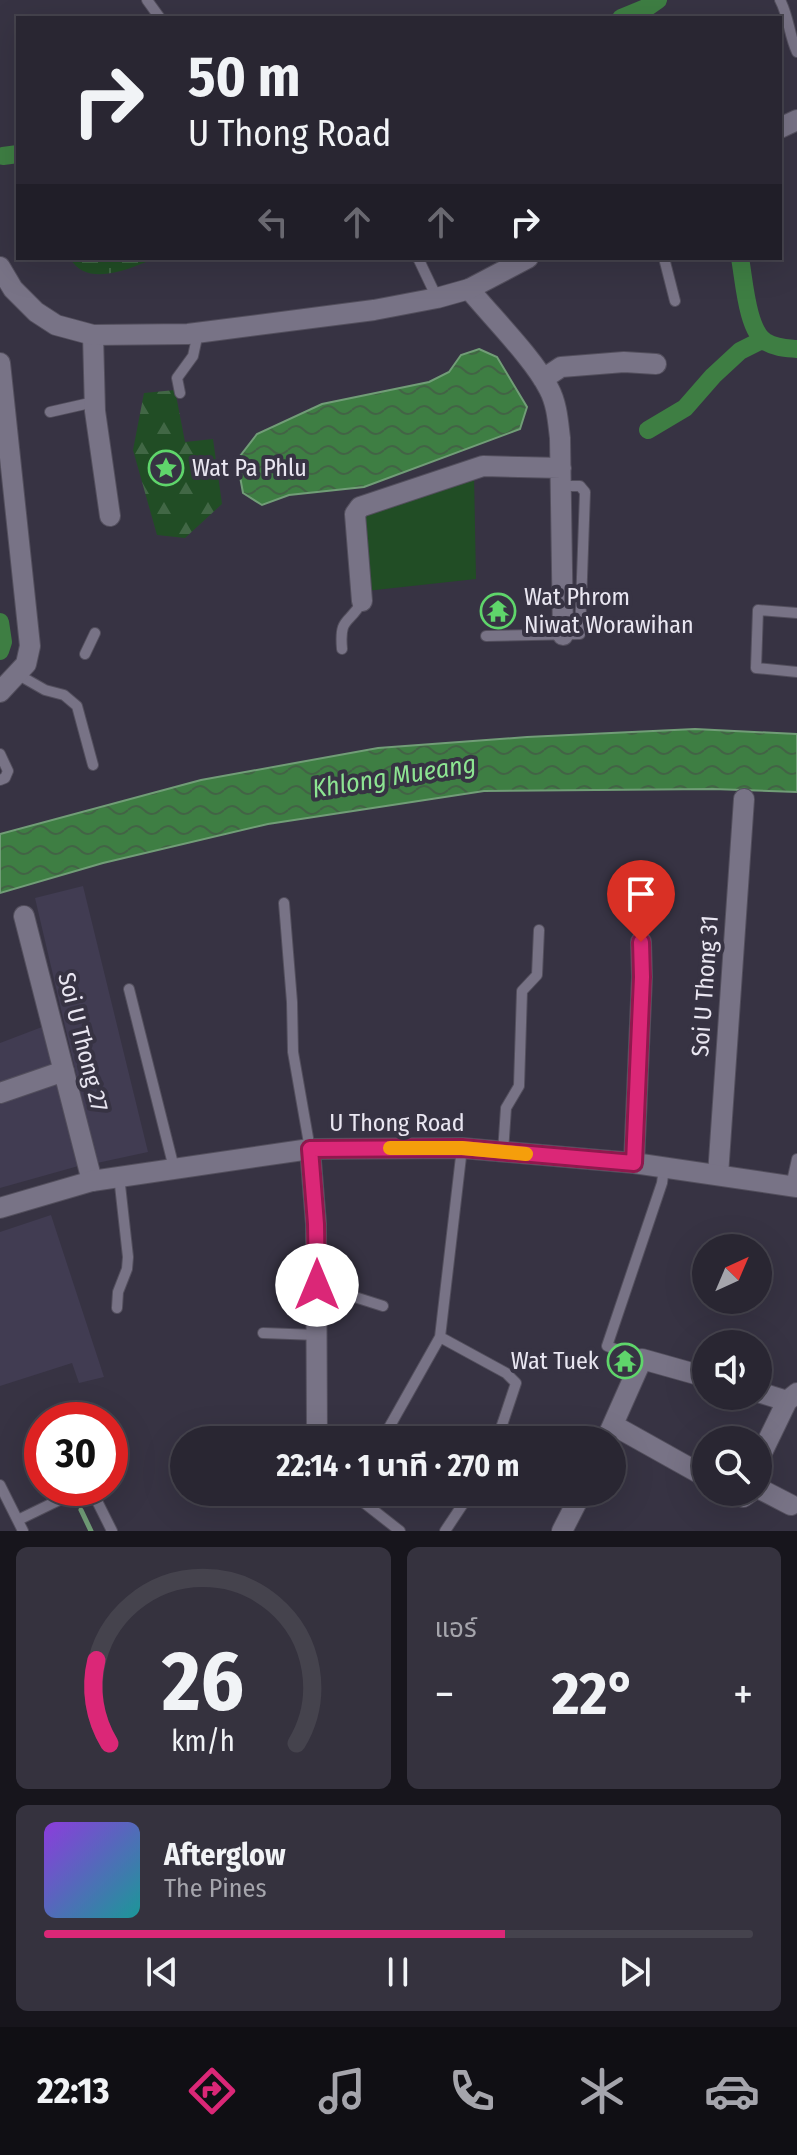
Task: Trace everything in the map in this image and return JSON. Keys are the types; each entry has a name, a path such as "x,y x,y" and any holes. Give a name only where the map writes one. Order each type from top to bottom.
{"street":[{"path":"0,267 6,293 56,325 93,335 198,333 374,310 469,289 524,260"},
{"path":"469,289 543,379 557,411 563,635"},
{"path":"93,335 94,402 110,516"},
{"path":"543,379 561,367 624,362 656,364"},
{"path":"0,363 30,646 26,664 0,692"},
{"path":"362,601 355,514 360,507 483,466 561,477"},
{"name":"Soi U Thong 31","path":"718,1175 744,799"},
{"name":"Soi U Thong 27","path":"24,916 92,1181"},
{"path":"634,1163 641,942"},
{"path":"0,1093 64,1071"},
{"name":"U Thong Road","path":"0,1208 92,1181 310,1149 462,1148 634,1163 794,1186"},
{"path":"310,1149 316,1224 317,1426"},
{"path":"613,1426 642,1359 692,1373"},
{"path":"772,1394 792,1397 772,1435"},
{"path":"626,1440 692,1471"},
{"path":"772,1495 791,1505"},
{"path":"562,1531 575,1506"}],"lane":[{"path":"780,0 797,52"},
{"path":"419,260 437,298"},
{"path":"665,260 675,301"},
{"path":"180,393 177,378 193,356 198,333"},
{"path":"50,412 94,402"},
{"path":"342,649 340,631 343,623 362,601"},
{"path":"797,613 758,610 756,668 797,672"},
{"path":"85,654 95,633"},
{"path":"486,636 563,635"},
{"path":"17,674 45,690 64,695 77,706 93,765"},
{"path":"0,754 8,771 5,778 0,780"},
{"path":"284,903 293,1052 310,1149"},
{"path":"503,1152 506,1108 519,1086 522,991 537,975 539,930"},
{"path":"129,989 174,1168"},
{"path":"390,1426 440,1337 462,1148"},
{"path":"794,1186 797,1159"},
{"path":"642,1359 607,1346 662,1183 664,1168"},
{"path":"117,1308 128,1257 119,1176"},
{"path":"317,1285 383,1306"},
{"path":"263,1333 317,1335"},
{"path":"440,1337 506,1373 516,1383 502,1426"},
{"path":"0,1485 23,1531"},
{"path":"18,1520 47,1506"},
{"path":"100,1506 112,1531"},
{"path":"368,1506 400,1531"},
{"path":"445,1531 462,1506"}],"shaded area":[{"path":"83,886 148,1152 97,1163 35,898"},
{"path":"42,1027 55,1065 0,1085 0,1043"},
{"path":"57,1080 82,1165 0,1188 0,1100"},
{"path":"51,1215 104,1377 79,1383 72,1363 0,1386 0,1232"}],"green space":[{"path":"72,260 151,260 110,273 87,272"},
{"path":"175,390 185,442 213,439 222,504 185,538 157,535 133,450 144,393"},
{"path":"474,474 476,579 366,591 360,518 365,511"}],"water":[{"path":"479,349 497,357 527,407 520,429 364,487 289,495 262,505 243,493 237,460 257,434 322,404 429,382 449,372 461,355"},
{"name":"Khlong Mueang","path":"695,729 797,734 797,792 713,789 484,791 268,824 103,863 0,893 0,834 201,780 378,748"}],"waterway":[{"path":"626,16 658,0"},
{"path":"3,156 16,154"},
{"path":"740,260 754,327 766,342 797,349"},
{"path":"648,430 685,408 740,351 762,340"},
{"path":"0,622 3,642 0,651"},
{"path":"81,1510 91,1531"}],"slow traffic":[{"path":"390,1148 462,1148 526,1154"}],"place":[{"name":"Wat Pa Phlu","path":"166,468"},
{"name":"Wat Phrom Niwat Worawihan","path":"498,611"},
{"name":"Wat Tuek","path":"625,1361"}],"route":[{"path":"317,1285 310,1149 462,1148 634,1163 641,942"}]}
